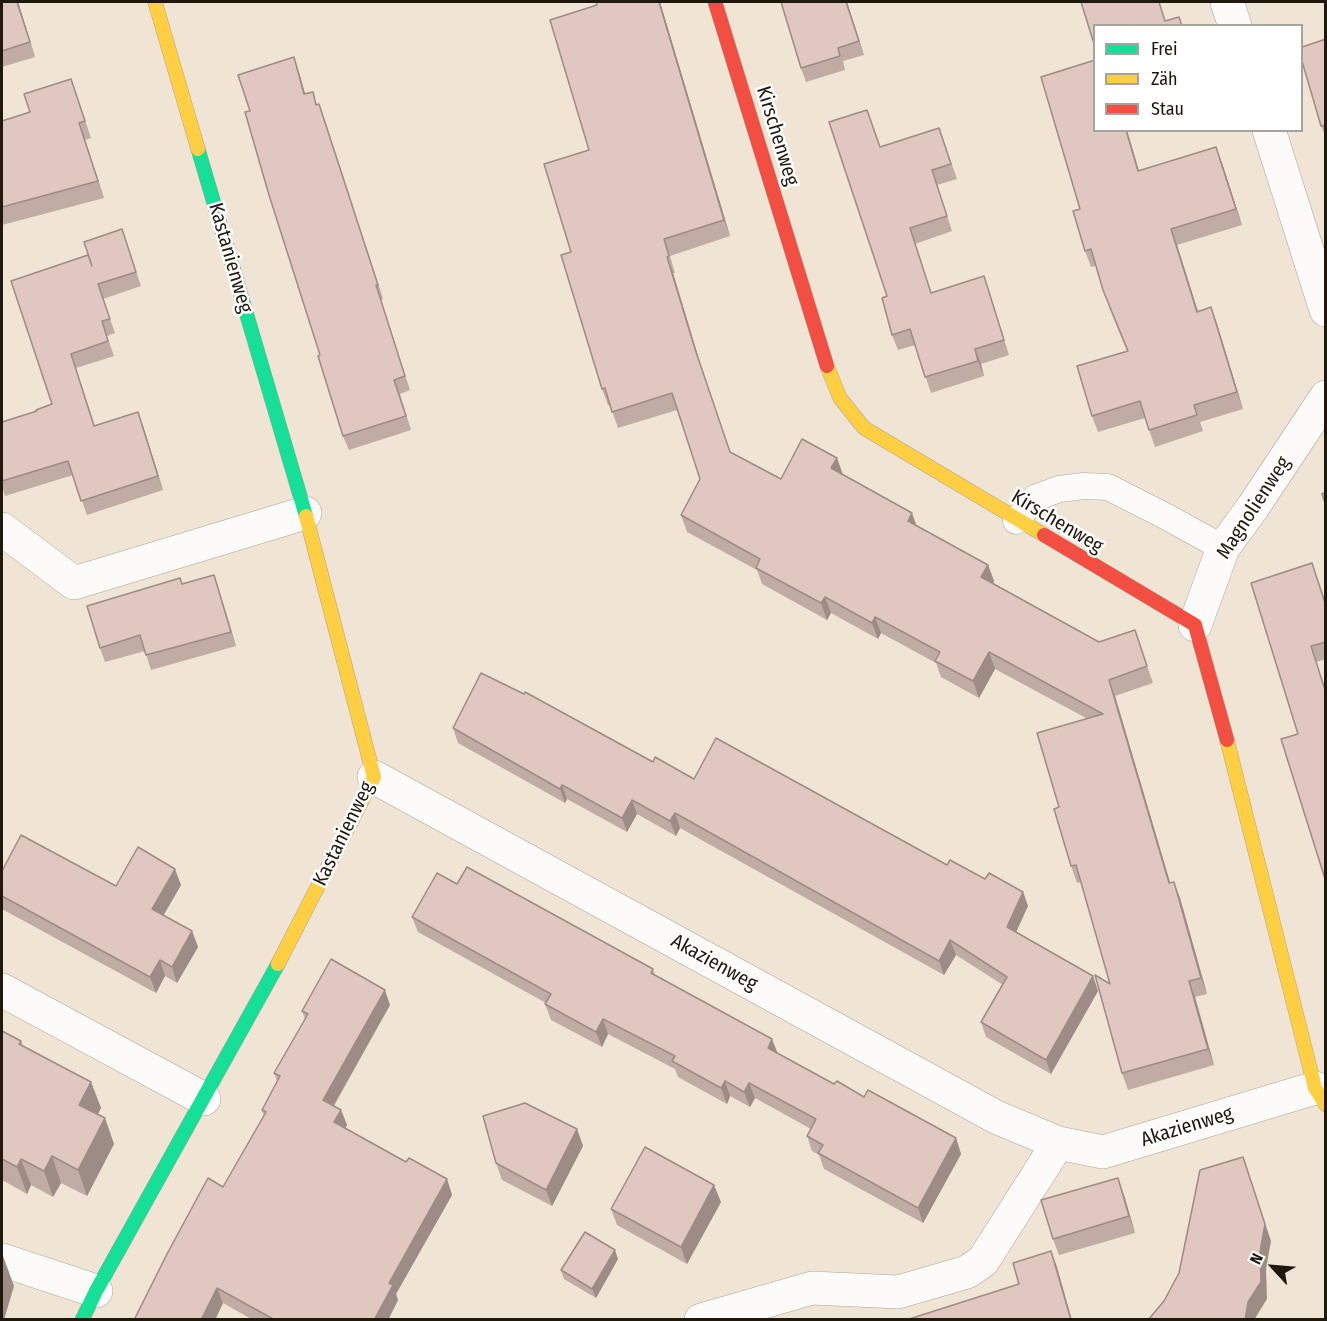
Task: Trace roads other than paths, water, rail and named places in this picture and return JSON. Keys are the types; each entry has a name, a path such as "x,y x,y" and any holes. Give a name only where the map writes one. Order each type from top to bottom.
{"street":[{"name":"Kastanienweg","path":"2,1260 89,1305 204,1099 344,838 374,777 304,513 155,2"},
{"name":"Kirschenweg","path":"715,2 824,355 840,398 864,428 1016,521 1195,625"},
{"path":"1227,2 1234,24"},
{"path":"1270,132 1324,302"},
{"name":"Magnolienweg","path":"1195,625 1223,548 1326,397"},
{"path":"2,529 74,583 304,513"},
{"path":"1195,625 1241,788 1320,1097"},
{"name":"Akazienweg","path":"374,777 996,1117 1058,1143 1103,1152 1320,1097"},
{"path":"2,990 204,1099"},
{"path":"701,1320 812,1288 898,1292 967,1272 983,1260 1058,1143"}],"lane":[{"path":"1016,521 1035,498 1059,489 1083,486 1108,487 1223,548"}]}
